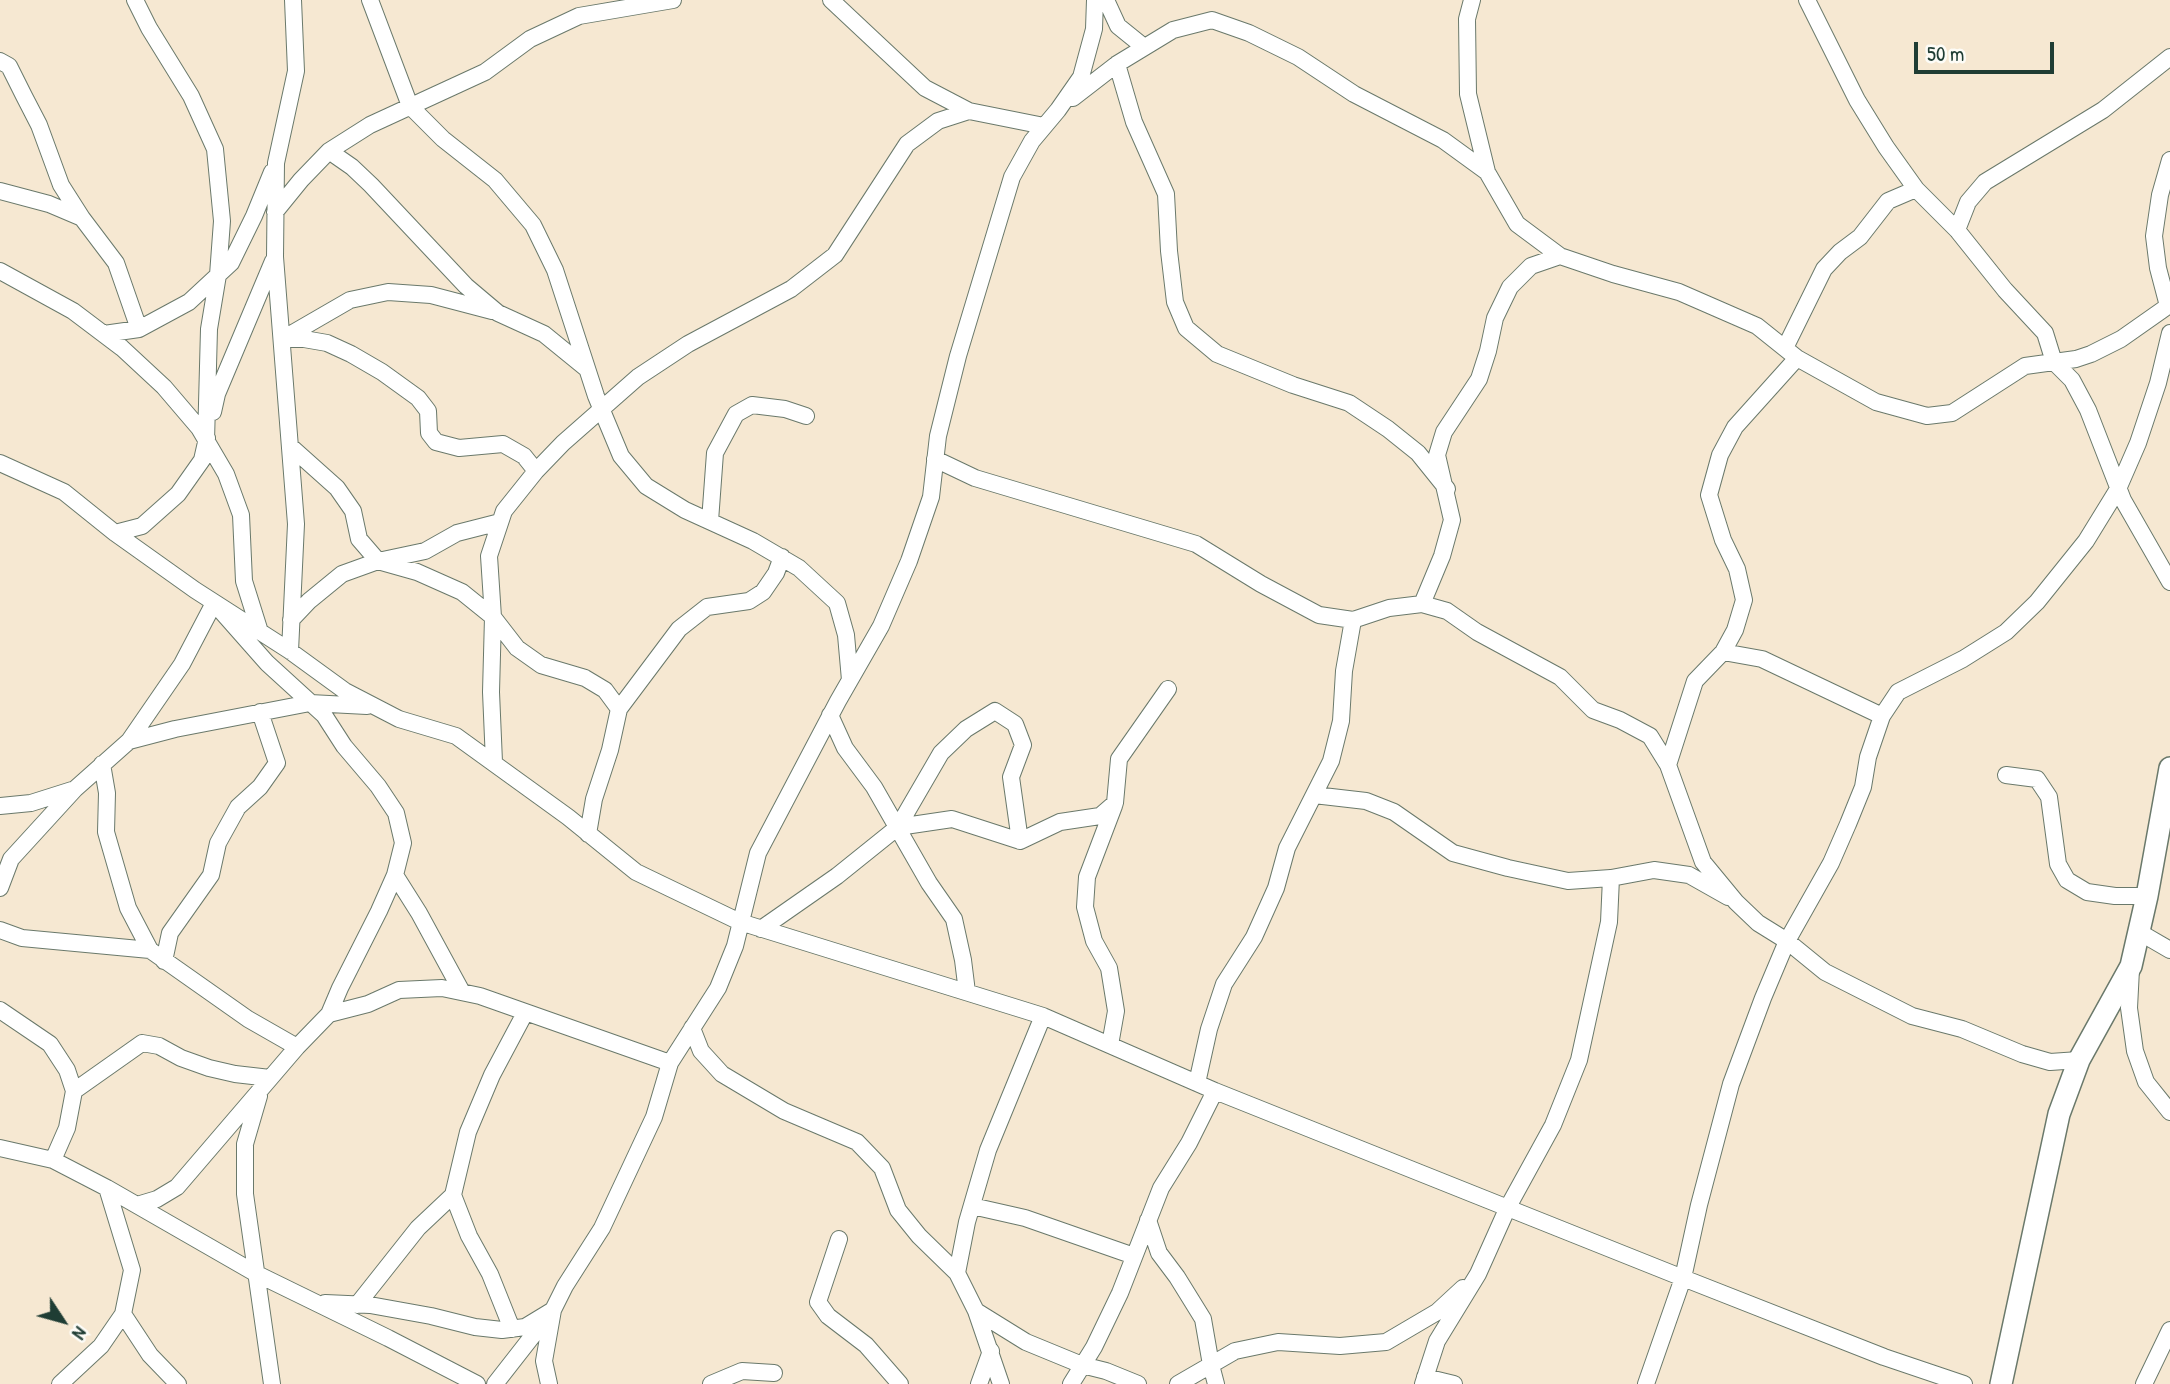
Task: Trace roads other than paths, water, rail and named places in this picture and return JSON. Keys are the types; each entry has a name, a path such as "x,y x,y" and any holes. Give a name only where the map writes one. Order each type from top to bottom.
{"street":[{"path":"135,0 191,96 215,149 222,221 218,275 209,329 206,441"},
{"path":"104,334 139,329 189,302 231,263 254,216 275,163 296,71 293,0"},
{"path":"370,0 410,106 443,139 495,180 533,225 555,270 601,409 621,456 646,486 685,510 782,557 799,568 837,603 846,635 849,680"},
{"path":"275,212 329,151 370,125 485,72 530,39 579,16 673,0"},
{"path":"831,0 925,88 969,111 1044,126"},
{"path":"495,1384 553,1310 602,1228 654,1117 670,1063 718,988 735,946 758,853 830,715 881,625 909,561 931,497 938,436 958,356 1004,200 1025,153 1081,77 1094,29 1095,0"},
{"path":"1106,0 1118,26 1144,47"},
{"path":"1472,0 1467,19 1468,94 1488,172 1517,223 1560,256 1679,292 1758,326 1791,353 1875,402 1927,415 1952,413 2025,366 2076,359 2091,354 2121,339 2169,307 2158,268 2154,236 2160,195 2170,160"},
{"path":"1808,0 1857,100 1916,189 1957,230 2005,290 2045,333 2054,362 2072,380 2088,410 2118,489 2170,582"},
{"path":"1058,110 1117,64 1173,30 1212,20 1248,33 1298,57 1354,94 1443,140 1488,172"},
{"path":"1957,230 1968,202 1985,182 2104,110 2170,57"},
{"path":"0,61 9,66 39,125 61,184 82,218 116,263 139,329"},
{"path":"1117,64 1134,122 1166,194 1175,302 1186,328 1217,354 1293,385 1349,403 1418,453 1447,489"},
{"path":"494,762 491,692 493,617 489,556 504,511 536,471 638,377 688,344 791,289 835,255 907,144 937,121 969,111"},
{"path":"329,151 371,185 457,277 498,313"},
{"path":"275,163 275,257 296,524 290,651"},
{"path":"1668,765 1695,681 1723,652 1735,630 1744,600 1737,569 1709,495 1720,455 1735,427 1791,353 1824,269 1860,237 1888,201 1916,189"},
{"path":"0,191 49,204 82,218"},
{"path":"1422,604 1442,556 1452,520 1437,455 1444,432 1479,379 1495,318 1510,287 1531,265 1560,256"},
{"path":"115,533 142,526 178,494 202,460 217,394 275,257"},
{"path":"0,271 73,311 122,348 164,387 199,428 226,474 241,515 244,581 260,632"},
{"path":"282,339 350,300 388,292 431,295 498,313 544,334 587,369"},
{"path":"1646,1384 1683,1279 1699,1205 1731,1084 1787,941 1831,863 1848,824 1863,787 1868,757 1882,716 1898,692 1964,659 2006,632 2037,602 2086,541 2118,489 2138,443 2158,383 2170,333"},
{"path":"282,339 327,343 382,373 418,398 428,411 429,433 436,442 459,448 503,444 524,456 536,471"},
{"path":"710,521 715,453 736,414 752,405 785,409 806,416"},
{"path":"290,446 337,488 353,511 359,539 378,561 417,572 463,592 493,617 517,648 541,665 585,678 605,690 619,709"},
{"path":"935,459 975,478 1196,544 1261,584 1319,615 1353,620 1389,608 1422,604 1447,611 1477,632 1560,677 1592,710 1620,720 1650,736 1668,765 1703,862 1736,902 1758,923 1787,941 1825,972 1912,1016 1962,1030 2022,1054 2050,1062 2079,1059"},
{"path":"0,463 64,492 115,533 345,691 399,719 456,736 494,762 636,872 740,922 1043,1016 1215,1091 1683,1279 1884,1357 1964,1384"},
{"path":"291,621 309,601 342,574 378,561 425,551 457,533 500,522"},
{"path":"589,834 594,799 610,750 619,709 647,668 678,629 706,607 748,601 763,592 776,573 782,557"},
{"path":"137,1205 158,1199 177,1187 297,1047 329,1014 395,875 403,843 396,813 379,786 344,746 324,715 267,663 214,603"},
{"path":"0,888 11,859 75,789 129,741 182,664 214,603"},
{"path":"1197,1083 1209,1029 1224,984 1254,937 1276,888 1287,848 1331,761 1341,721 1353,620"},
{"path":"1723,652 1762,659 1882,716"},
{"path":"1110,1045 1116,1011 1109,968 1094,941 1085,907 1087,877 1115,803 1119,759 1168,689"},
{"path":"129,741 310,703 375,706"},
{"path":"761,929 837,876 898,827 941,753 966,729 995,711 1015,724 1023,745 1011,777 1020,841"},
{"path":"164,961 170,933 211,874 218,843 239,807 260,787 277,762 260,712"},
{"path":"830,715 845,748 874,787 929,883 954,919 967,992"},
{"path":"103,764 107,793 106,832 128,908 150,950 248,1019 297,1047"},
{"path":"2170,768 2165,815 2131,966 2129,1008 2135,1051 2146,1082 2170,1112"},
{"path":"2006,775 2037,779 2049,797 2058,864 2067,880 2087,892 2115,896 2147,896"},
{"path":"0,806 31,803 75,789"},
{"path":"1314,795 1366,801 1394,812 1453,853 1508,868 1568,881 1611,878 1654,870 1689,875 1736,902"},
{"path":"898,827 952,819 1020,841 1060,822 1100,816 1115,803"},
{"path":"395,875 462,992"},
{"path":"1454,1384 1424,1380 1437,1341 1478,1274 1508,1207 1553,1125 1579,1060 1609,922 1611,878"},
{"path":"0,930 22,938 150,950"},
{"path":"2138,932 2170,950"},
{"path":"2001,1384 2059,1114 2079,1059 2131,966"},
{"path":"329,1014 368,1004 399,990 442,988 480,996 670,1063"},
{"path":"0,1010 50,1044 67,1070 74,1091 67,1128 53,1160"},
{"path":"357,1305 418,1228 453,1195 468,1132 492,1074 525,1013"},
{"path":"957,1273 988,1150 1043,1016"},
{"path":"692,1028 701,1051 722,1074 784,1111 857,1142 882,1168 898,1210 919,1236 957,1273 976,1311 1001,1384"},
{"path":"74,1091 142,1043 159,1046 181,1058 209,1068 265,1084"},
{"path":"265,1084 245,1144 245,1194 272,1384"},
{"path":"1071,1384 1120,1293 1161,1188 1189,1143 1215,1091"},
{"path":"0,1148 53,1160 255,1273 477,1384"},
{"path":"60,1384 101,1346 123,1314 132,1270 107,1188"},
{"path":"453,1195 512,1329"},
{"path":"972,1206 1025,1218 1134,1256"},
{"path":"1148,1220 1159,1253 1203,1320 1216,1384"},
{"path":"838,1239 818,1301 828,1316 866,1345 900,1384"},
{"path":"1178,1384 1235,1350 1278,1342 1340,1346 1386,1342 1437,1312 1478,1274"},
{"path":"316,1303 357,1305 431,1315 475,1327 512,1329 525,1327 553,1310"},
{"path":"549,1384 544,1361 553,1310"},
{"path":"976,1311 1026,1342 1138,1384"},
{"path":"123,1314 150,1355 178,1384"},
{"path":"2144,1384 2170,1330"},
{"path":"979,1384 991,1351"},
{"path":"712,1384 742,1371 774,1373"}]}
